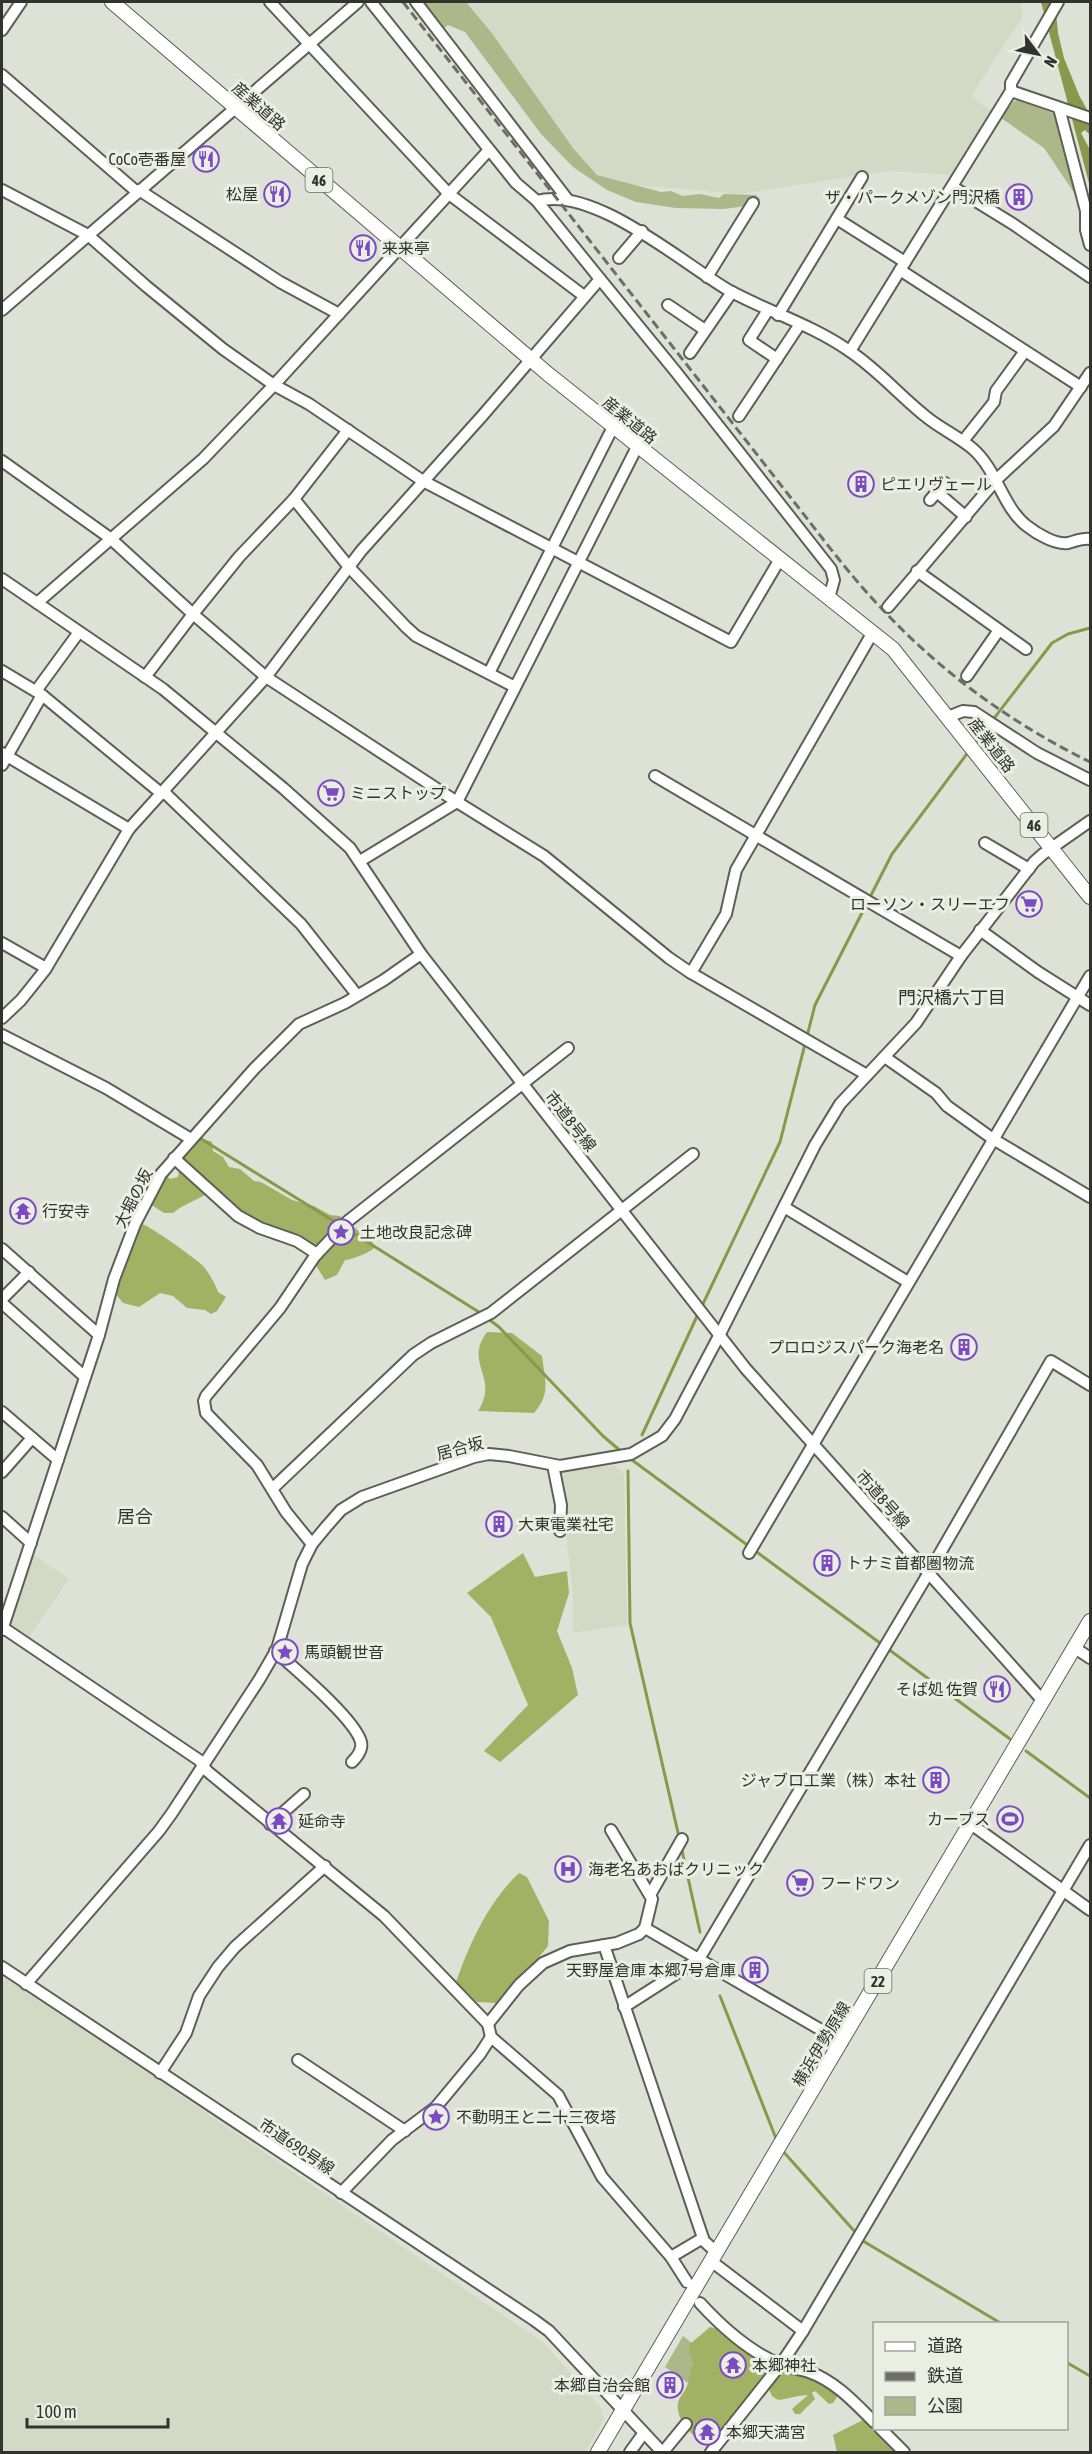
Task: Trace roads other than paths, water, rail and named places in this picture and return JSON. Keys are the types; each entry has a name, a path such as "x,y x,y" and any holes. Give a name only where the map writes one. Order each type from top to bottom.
{"main road":[{"name":"産業道路","path":"112,2 530,359 637,447 893,649 1090,897"},
{"name":"横浜伊勢原線","path":"598,2452 1090,1621"}],"street":[{"path":"2,30 21,2"},
{"path":"270,2 449,194 584,297"},
{"path":"2,310 358,2"},
{"path":"371,2 516,183 537,201 676,372 831,569 834,580 830,598"},
{"path":"416,2 568,200"},
{"path":"850,351 1011,92 1011,83 1058,2"},
{"path":"2,75 138,191 280,282 339,314"},
{"path":"1011,92 1090,118"},
{"path":"1061,108 1086,211 1086,230 1090,246"},
{"path":"36,603 203,459 400,249 489,150"},
{"path":"777,359 749,340 773,312 837,219 862,177"},
{"path":"953,187 1013,224 1090,277"},
{"path":"2,190 88,235 223,349 274,385 348,430 423,481 731,642 780,559"},
{"path":"537,201 546,198 568,200 632,225 732,292 832,339 850,351 943,430 963,441 986,462 1016,515 1026,526 1060,543 1090,539"},
{"path":"707,277 753,203"},
{"path":"837,219 1025,351 1081,387"},
{"path":"619,258 642,231"},
{"path":"2,1018 21,1000 46,968 129,829 266,677 349,567 600,279"},
{"path":"690,353 732,292"},
{"path":"668,305 705,330"},
{"path":"739,416 800,324"},
{"path":"963,441 994,402 996,391 1025,351"},
{"path":"888,607 997,479 1054,426 1090,373"},
{"path":"489,673 613,427"},
{"path":"145,677 239,557 294,499 348,430"},
{"path":"360,861 457,802 637,447"},
{"path":"2,461 110,538 266,677 551,861 669,958 691,973 867,1075"},
{"path":"945,483 934,496 966,517"},
{"path":"294,499 349,567 416,636 515,687"},
{"path":"917,571 1026,650"},
{"name":"市道8号線","path":"2,579 145,677 215,732 350,848 421,954 746,1369 1043,1701"},
{"path":"967,676 999,630"},
{"path":"79,632 39,693 3,758 129,829"},
{"path":"691,973 726,914 736,870 873,632"},
{"path":"2,671 39,693 163,793 301,924 357,995"},
{"path":"948,717 967,710 1037,753 1090,780"},
{"path":"655,776 755,837 961,956"},
{"path":"720,1334 815,1145 840,1104 886,1058 916,1023 980,930 1029,869 1052,847 1090,821"},
{"path":"985,843 1029,869"},
{"path":"980,930 1038,972 1090,1005"},
{"path":"2,942 46,968"},
{"name":"大堀の坂","path":"2,1628 99,1335 114,1279 151,1191 174,1158 262,1060 298,1024 345,1003 384,980 421,954"},
{"path":"751,1550 1090,976"},
{"path":"2,1035 106,1088 191,1139"},
{"path":"26,1984 159,1831 259,1680 284,1630 296,1581 312,1544 286,1512 273,1488 256,1465 206,1413 204,1401 280,1308 317,1254 342,1227 436,1150 568,1048"},
{"path":"886,1058 936,1093 947,1106 993,1139 1090,1197"},
{"path":"273,1488 413,1355 431,1343 484,1316 693,1154"},
{"path":"174,1158 237,1216 260,1228 297,1240 317,1254"},
{"path":"783,1207 908,1282"},
{"path":"2,1249 99,1335"},
{"path":"28,1272 2,1301 85,1377"},
{"name":"居合坂","path":"312,1544 348,1506 369,1494 474,1457 489,1454 557,1466 638,1452 654,1443 669,1427 720,1334"},
{"path":"624,2007 699,1959 889,1641 1051,1361 1090,1384"},
{"path":"2,1414 58,1460"},
{"path":"2,1472 32,1438"},
{"path":"557,1466 561,1505 560,1531"},
{"path":"2,1517 30,1543"},
{"path":"2,1628 199,1760 270,1824 325,1866 384,1916 488,2024 491,2037 558,2096 602,2177 671,2257 687,2282"},
{"path":"1075,1648 1090,1658"},
{"path":"275,1651 337,1709 361,1740 360,1751 352,1762"},
{"path":"270,1824 304,1794"},
{"path":"971,1824 1090,1910"},
{"path":"488,2024 519,1985 543,1963 570,1951 631,1938 645,1928 652,1899 611,1830"},
{"path":"650,1895 680,1844"},
{"path":"711,2452 781,2364 803,2331 1090,1845"},
{"path":"160,2073 189,2027 200,1996 218,1967 235,1947 325,1866"},
{"path":"645,1928 842,2042"},
{"path":"604,1945 703,2238 714,2257 803,2331"},
{"name":"市道690号線","path":"2,1967 549,2331 643,2434 663,2452"},
{"path":"341,2193 392,2140 436,2107 480,2054 491,2037"},
{"path":"298,2060 405,2132"},
{"path":"671,2257 703,2238"},
{"path":"700,2303 715,2319 750,2347 781,2364 810,2372 846,2393 873,2421"},
{"path":"663,2452 686,2424"},
{"path":"882,2430 904,2452"},
{"path":"630,2452 643,2434"}],"waterway":[{"path":"975,743 1052,643 1068,634 1090,628"},
{"path":"701,1308 780,1142 815,1005 892,854 969,751"},
{"path":"198,1137 340,1225"},
{"path":"345,1228 482,1314"},
{"path":"642,1435 698,1314"},
{"path":"487,1318 499,1327 603,1436 623,1453"},
{"path":"628,1457 1010,1739"},
{"path":"628,1471 630,1623 679,1837"},
{"path":"1026,1751 1090,1798"},
{"path":"681,1846 700,1932"},
{"path":"720,1996 777,2141"},
{"path":"781,2149 856,2233"},
{"path":"863,2241 999,2322"},
{"path":"1068,2363 1090,2376"}],"railway":[{"path":"403,2 871,598 930,656 980,696 1034,731 1090,762"}],"place":[{"name":"CoCo壱番屋","path":"206,159"},
{"name":"松屋","path":"277,194"},
{"name":"ザ・パークメゾン門沢橋","path":"1019,197"},
{"name":"来来亭","path":"363,248"},
{"name":"ピエリヴェール","path":"861,484"},
{"name":"ミニストップ","path":"331,793"},
{"name":"ローソン・スリーエフ","path":"1029,904"},
{"name":"行安寺","path":"23,1211"},
{"name":"土地改良記念碑","path":"341,1232"},
{"name":"プロロジスパーク海老名","path":"964,1347"},
{"name":"大東電業社宅","path":"499,1524"},
{"name":"トナミ首都圏物流","path":"827,1563"},
{"name":"馬頭観世音","path":"285,1652"},
{"name":"そば処 佐賀","path":"997,1689"},
{"name":"ジャブロ工業（株）本社","path":"936,1780"},
{"name":"カーブス","path":"1010,1819"},
{"name":"延命寺","path":"279,1821"},
{"name":"海老名あおばクリニック","path":"568,1869"},
{"name":"フードワン","path":"800,1883"},
{"name":"天野屋倉庫 本郷7号倉庫","path":"755,1970"},
{"name":"不動明王と二十三夜塔","path":"436,2117"},
{"name":"本郷神社","path":"733,2365"},
{"name":"本郷自治会館","path":"670,2385"},
{"name":"本郷天満宮","path":"707,2432"}],"district":[{"name":"門沢橋六丁目","path":"952,997"},
{"name":"居合","path":"135,1516"}]}
